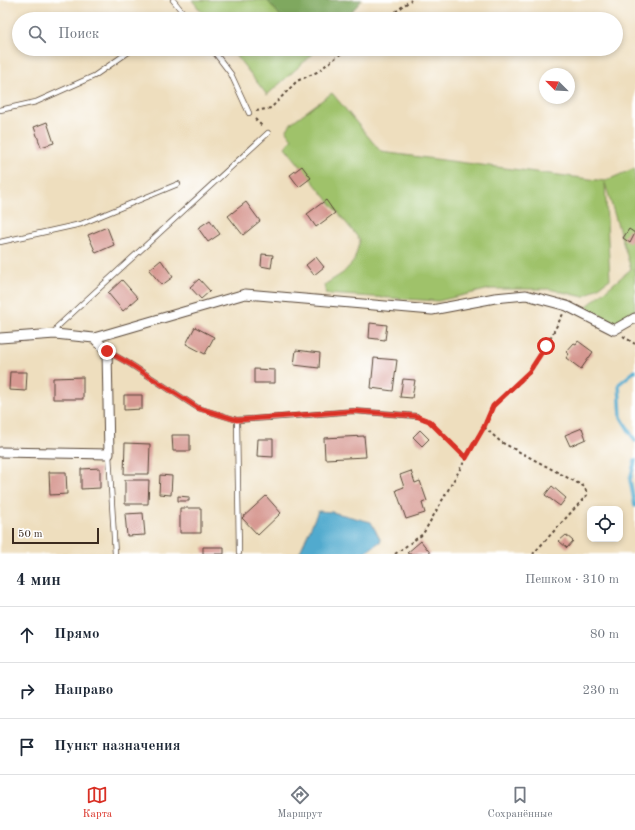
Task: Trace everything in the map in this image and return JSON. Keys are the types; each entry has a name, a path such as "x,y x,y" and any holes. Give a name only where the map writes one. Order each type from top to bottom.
{"street":[{"path":"0,338 55,334 94,338 245,294 432,310 495,298 526,295 567,306 614,330 635,318"},
{"path":"0,452 109,454 107,351 94,338"}],"lane":[{"path":"173,0 182,12"},
{"path":"0,110 43,99 94,76 123,56"},
{"path":"217,56 231,74 250,113"},
{"path":"55,334 57,327 268,133"},
{"path":"0,242 81,224 178,184"},
{"path":"107,351 198,408 237,420 354,411 416,416"},
{"path":"237,420 239,553"},
{"path":"109,454 115,554"}],"path":[{"path":"395,12 411,0"},
{"path":"268,133 250,113 271,108 297,81 317,72 338,56"},
{"path":"395,554 423,534 484,427 493,406 529,372 546,346 567,306"},
{"path":"416,416 429,421 466,458"},
{"path":"484,427 501,442 585,486 587,495 532,554"}],"green space":[{"path":"192,0 267,0 277,12 201,12"},
{"path":"267,0 362,0 351,12 277,12"},
{"path":"236,56 311,56 267,95"},
{"path":"332,93 381,152 605,181 635,168 635,310 614,323 586,307 631,269 605,183 610,279 584,297 549,289 490,289 438,301 326,294 324,285 343,273 354,261 360,240 285,147 292,139 286,131 292,122"}],"water":[{"path":"318,511 332,512 371,522 381,541 363,554 299,554"}],"building":[{"path":"47,122 54,143 41,147 34,127"},
{"path":"302,166 311,178 299,187 290,175"},
{"path":"326,200 335,213 316,227 307,214"},
{"path":"246,202 260,221 243,235 228,216"},
{"path":"210,220 220,234 208,242 198,228"},
{"path":"107,227 114,245 96,253 88,235"},
{"path":"629,229 635,233 630,243 623,238"},
{"path":"262,254 273,255 271,268 261,266"},
{"path":"316,257 324,267 314,275 306,265"},
{"path":"161,260 173,277 162,285 149,270"},
{"path":"199,279 210,291 201,299 190,287"},
{"path":"122,280 138,298 123,311 108,293"},
{"path":"370,323 387,325 385,340 369,338"},
{"path":"195,327 214,337 205,354 186,344"},
{"path":"578,341 593,352 581,369 566,358 569,354 566,352 574,343 576,344"},
{"path":"296,350 320,353 319,368 294,365"},
{"path":"374,358 397,360 393,391 371,388"},
{"path":"254,369 275,370 275,383 254,383"},
{"path":"10,372 27,372 26,391 9,390"},
{"path":"83,377 83,399 53,399 53,378"},
{"path":"403,379 415,380 412,398 400,397"},
{"path":"124,395 142,395 142,409 124,410"},
{"path":"582,428 586,439 570,446 565,435"},
{"path":"420,430 429,439 422,446 413,437"},
{"path":"172,435 190,435 190,451 173,451"},
{"path":"364,436 366,457 325,459 324,438"},
{"path":"258,439 273,439 273,457 257,456"},
{"path":"125,443 150,444 149,474 124,474"},
{"path":"100,468 100,488 81,489 81,469"},
{"path":"411,471 415,483 420,481 427,501 422,503 425,513 406,519 396,490 404,487 400,475"},
{"path":"49,472 66,472 67,494 50,495"},
{"path":"160,475 172,476 171,495 159,494"},
{"path":"125,480 149,480 148,504 125,504"},
{"path":"552,486 566,498 560,506 545,495"},
{"path":"178,496 189,497 189,501 178,501"},
{"path":"266,496 281,513 258,535 242,518"},
{"path":"180,508 201,508 201,533 180,533"},
{"path":"143,513 145,535 127,536 125,514"},
{"path":"566,535 573,541 567,548 559,541"},
{"path":"421,541 431,554 407,553"},
{"path":"203,547 224,547 224,554 203,554"}],"waterway":[{"path":"635,371 619,384 621,417 635,441"},
{"path":"635,460 630,480 635,506"}],"route":[{"path":"107,351 198,408 237,420 354,411 416,416 429,421 466,458 484,427 493,406 529,372 546,346"}]}
